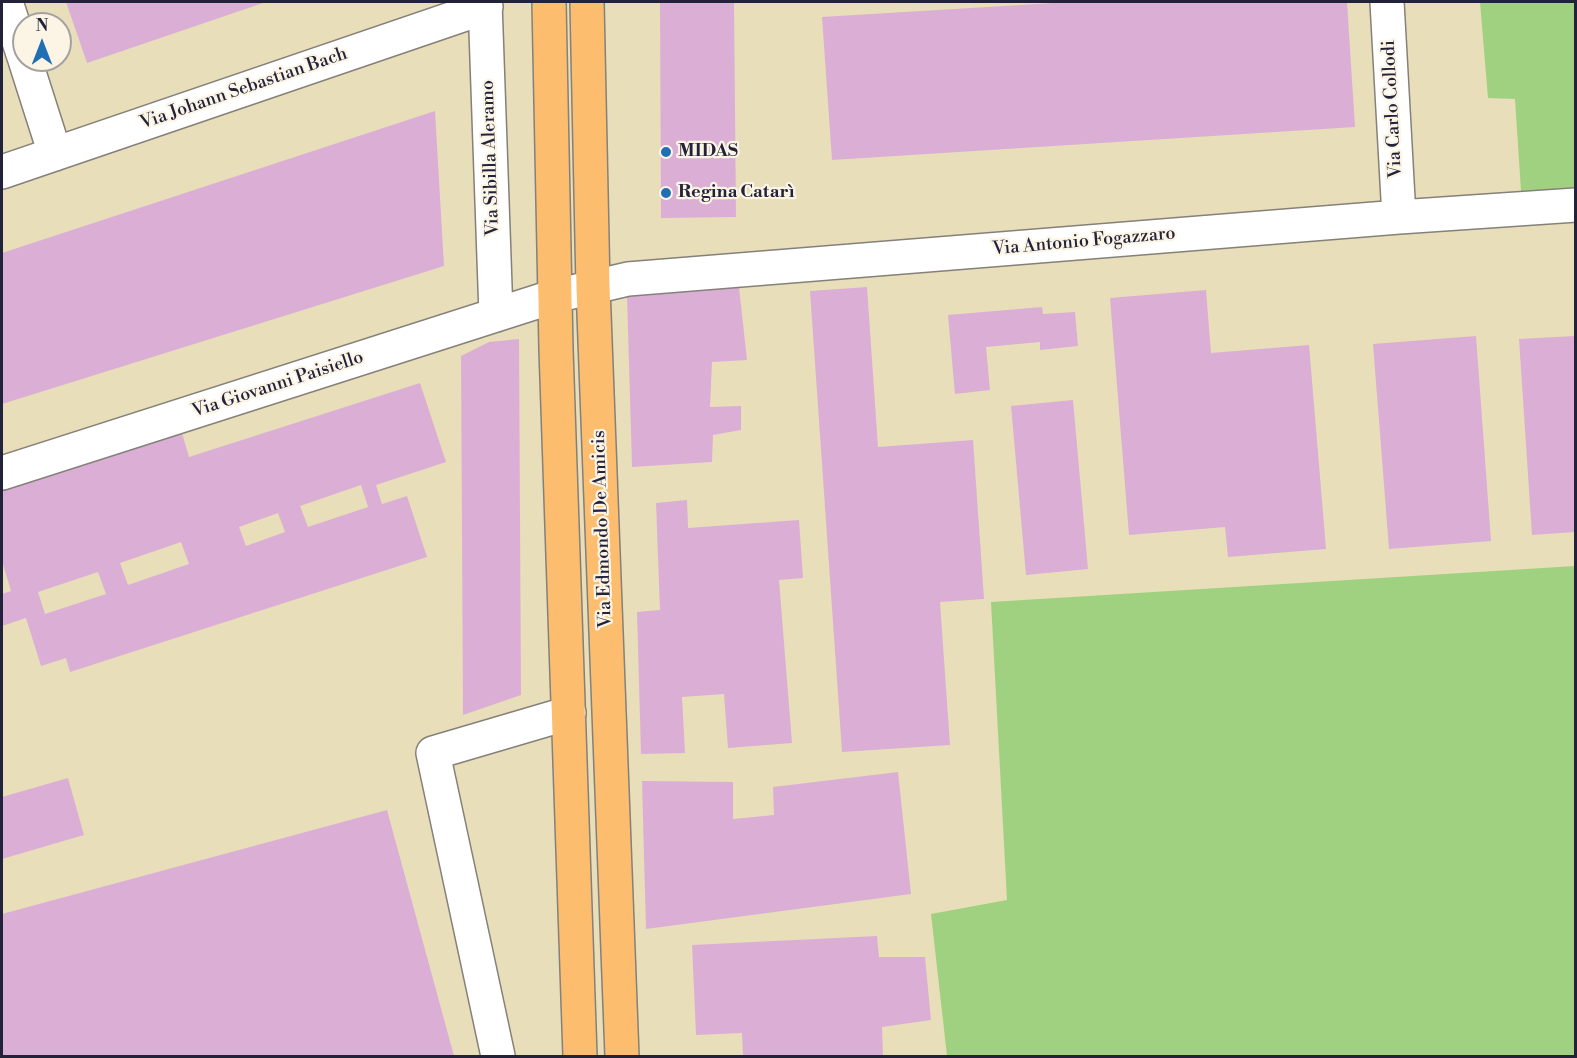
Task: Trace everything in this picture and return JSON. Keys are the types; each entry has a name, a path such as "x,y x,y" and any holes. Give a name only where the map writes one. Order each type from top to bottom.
{"main road":[{"path":"549,2 555,296 580,1056"},
{"name":"Via Edmondo De Amicis","path":"587,2 593,287 622,1056"}],"street":[{"path":"6,2 12,20"},
{"name":"Via Carlo Collodi","path":"1387,2 1399,217"},
{"name":"Via Johann Sebastian Bach","path":"2,172 486,4"},
{"name":"Via Sibilla Aleramo","path":"486,4 496,315"},
{"path":"29,72 55,154"},
{"name":"Via Antonio Fogazzaro","path":"555,296 628,279 1575,205"},
{"name":"Via Giovanni Paisiello","path":"2,473 555,296"},
{"path":"498,1056 433,753 569,713"}],"green space":[{"path":"1480,2 1575,2 1575,188 1521,191 1515,99 1488,98"},
{"path":"1575,566 1575,1056 947,1056 931,914 1007,900 991,602"}],"building":[{"path":"66,2 266,2 87,63 72,19 72,12 69,12"},
{"path":"660,2 734,2 736,217 661,218"},
{"path":"1070,2 1347,2 1355,127 832,160 822,17"},
{"path":"435,111 444,266 2,404 2,253"},
{"path":"739,287 747,360 712,362 710,407 741,406 741,430 713,435 712,462 632,467 627,295"},
{"path":"867,287 878,447 973,440 984,599 940,602 950,745 842,752 810,291"},
{"path":"1206,290 1211,353 1309,345 1326,549 1228,557 1225,527 1129,535 1110,298"},
{"path":"1042,307 1043,314 1075,312 1078,346 1040,350 1040,342 986,347 990,390 955,394 948,315"},
{"path":"1476,336 1491,541 1389,549 1373,344"},
{"path":"1575,336 1575,532 1532,535 1519,339"},
{"path":"519,339 521,695 463,715 461,356 489,342"},
{"path":"420,383 446,462 376,485 382,504 407,496 427,557 70,672 66,658 41,666 26,618 2,626 2,594 11,591 2,561 2,491 182,433 189,457","holes":["361,485 368,507 308,527 300,506","278,513 285,532 246,546 239,527","181,542 189,564 128,585 120,563","98,572 106,594 45,614 38,592"]},
{"path":"1073,400 1088,569 1026,575 1011,406"},
{"path":"687,500 688,528 799,520 803,578 779,580 792,743 728,748 724,694 682,697 685,753 641,754 637,612 660,610 656,503"},
{"path":"898,772 911,894 646,929 642,781 733,782 733,819 774,815 773,787"},
{"path":"68,778 84,835 2,859 2,797"},
{"path":"387,810 454,1056 2,1056 2,914"},
{"path":"877,936 879,957 925,957 931,1020 882,1027 883,1056 743,1056 742,1033 696,1035 692,945"}],"place":[{"name":"MIDAS","path":"666,152"},
{"name":"Regina Catarì","path":"666,193"}]}
